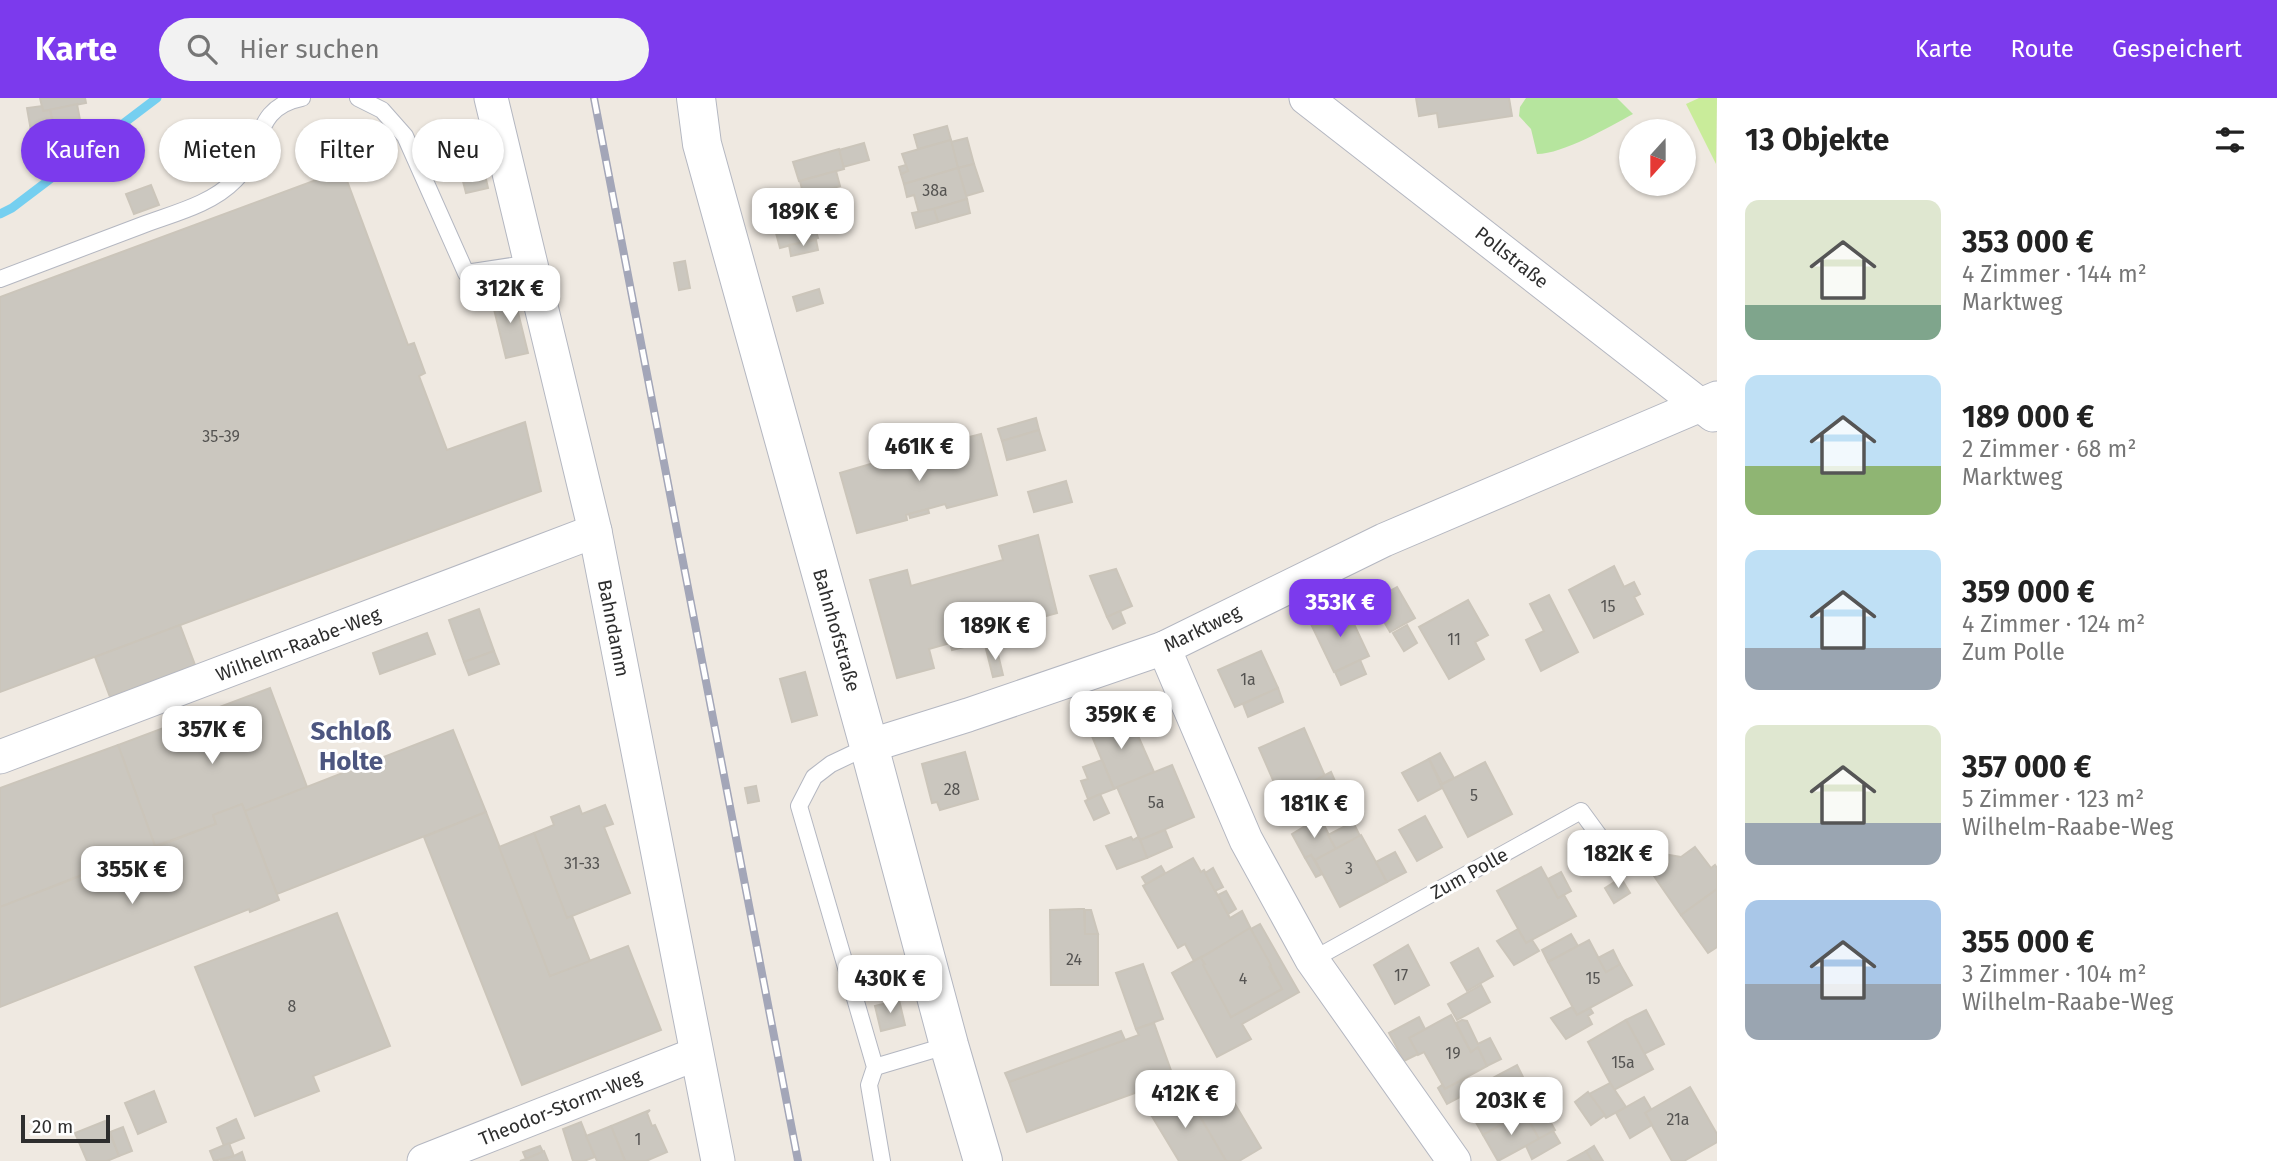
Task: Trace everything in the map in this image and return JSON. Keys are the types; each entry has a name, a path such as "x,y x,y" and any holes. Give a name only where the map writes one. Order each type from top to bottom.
{"street":[{"name":"Bahndamm","path":"491,98 595,531 718,1161"},
{"name":"Bahnhofstraße","path":"696,98 702,144 982,1161"},
{"name":"Pollstraße","path":"1306,98 1711,407"},
{"name":"Marktweg","path":"869,746 1164,648 1384,540 1711,407"},
{"name":"Wilhelm-Raabe-Weg","path":"0,757 595,531"},
{"path":"1164,648 1246,840 1312,960 1454,1161"},
{"name":"Theodor-Storm-Weg","path":"424,1161 696,1054"}],"lane":[{"path":"0,279 205,201 236,180 252,153 263,122 285,101 302,98"},
{"path":"358,98 382,110 405,136 466,273 531,263"},
{"path":"869,746 831,764 814,777 799,806 875,1067 869,1085 882,1161"},
{"name":"Zum Polle","path":"1312,960 1581,811 1611,852"},
{"path":"875,1067 948,1045"}],"green space":[{"path":"1526,98 1617,98 1633,114 1560,150 1537,154 1531,129 1519,116 1520,107"},
{"path":"1699,98 1717,98 1716,164 1696,119 1686,104"}],"building":[{"path":"40,98 85,98 86,103 43,111"},
{"path":"1416,98 1509,98 1512,116 1439,127 1437,113 1419,116"},
{"path":"77,104 80,119 52,119 50,110"},
{"path":"42,106 43,111 50,110 52,119 29,119 27,108"},
{"path":"947,126 951,140 918,149 914,135"},
{"path":"967,138 974,164 958,168 951,142"},
{"path":"951,140 958,168 904,184 901,174 908,171 902,154"},
{"path":"864,143 869,160 843,167 839,150"},
{"path":"839,149 844,169 799,181 793,162"},
{"path":"974,164 983,191 966,196 958,168"},
{"path":"906,165 908,171 901,174 899,167"},
{"path":"958,168 967,199 919,213 914,195 907,197 904,184"},
{"path":"836,171 840,186 806,196 803,193 800,181"},
{"path":"311,182 347,182 408,345 414,343 425,373 419,376 447,450 525,422 541,491 0,692 0,297"},
{"path":"463,182 487,182 488,188 466,193"},
{"path":"151,185 159,205 134,214 126,194"},
{"path":"805,193 818,238 780,248 768,203"},
{"path":"967,199 970,213 938,222 934,209"},
{"path":"934,209 938,222 916,228 912,213"},
{"path":"816,240 818,250 791,256 789,245"},
{"path":"685,261 690,288 679,290 674,263"},
{"path":"819,289 823,303 797,311 793,297"},
{"path":"513,292 528,353 506,358 491,297"},
{"path":"1036,418 1039,430 1002,441 998,429"},
{"path":"1039,430 1045,450 1007,460 1002,441"},
{"path":"981,434 997,495 947,508 945,504 906,515 907,520 857,533 840,473 874,463 876,467 890,462 889,459 932,447 933,450 946,447 946,443"},
{"path":"1066,481 1072,502 1034,512 1028,492"},
{"path":"928,509 929,513 910,518 909,514"},
{"path":"1038,535 1057,613 966,638 968,646 952,650 950,643 929,649 934,668 897,678 870,580 907,570 911,586 1003,560 999,546"},
{"path":"1614,566 1624,587 1634,582 1640,594 1634,597 1643,614 1594,638 1569,590"},
{"path":"1116,569 1132,606 1107,617 1090,576"},
{"path":"1397,587 1415,618 1390,632 1372,601"},
{"path":"1549,595 1578,652 1541,671 1526,640 1544,631 1530,604"},
{"path":"1468,600 1488,635 1475,642 1484,659 1449,679 1419,627"},
{"path":"1345,605 1369,656 1334,672 1310,622"},
{"path":"479,609 494,651 464,662 449,620"},
{"path":"1120,611 1125,623 1113,629 1107,617"},
{"path":"180,625 195,665 110,697 95,657"},
{"path":"1015,625 1016,632 991,638 989,632"},
{"path":"1407,625 1417,643 1404,651 1393,633"},
{"path":"427,633 435,654 380,674 373,653"},
{"path":"996,646 1003,675 993,677 986,649"},
{"path":"494,651 499,664 469,675 464,662"},
{"path":"1261,651 1278,688 1235,707 1218,670"},
{"path":"1360,660 1366,674 1341,685 1335,672"},
{"path":"805,672 817,715 792,722 780,679"},
{"path":"270,688 307,787 245,811 242,804 213,815 216,824 155,846 118,745"},
{"path":"1278,688 1283,702 1248,717 1243,704"},
{"path":"1128,713 1154,772 1114,789 1089,729"},
{"path":"1304,728 1325,776 1280,796 1259,748"},
{"path":"453,730 486,812 277,894 245,811"},
{"path":"118,745 155,846 0,907 0,788"},
{"path":"965,752 978,799 940,810 937,802 932,803 922,764"},
{"path":"1440,753 1454,778 1442,784 1429,759"},
{"path":"1429,759 1442,788 1418,801 1402,773"},
{"path":"1102,760 1114,789 1088,799 1081,781 1088,779 1083,767"},
{"path":"1485,762 1512,814 1468,837 1441,785"},
{"path":"1172,765 1194,817 1140,840 1117,787"},
{"path":"1331,772 1345,804 1320,817 1306,785"},
{"path":"756,786 759,801 748,803 745,788"},
{"path":"1100,794 1109,813 1094,820 1085,801"},
{"path":"242,804 279,900 250,912 249,909 0,1007 0,907 216,824 213,815"},
{"path":"605,805 613,824 604,827 630,893 567,918 534,833 554,825 551,817 579,806 582,814"},
{"path":"486,812 550,976 628,946 661,1030 522,1085 424,837"},
{"path":"1425,816 1442,847 1417,861 1399,830"},
{"path":"1320,817 1336,849 1315,860 1311,855 1305,858 1292,834"},
{"path":"1353,822 1360,836 1336,849 1328,835"},
{"path":"1165,830 1172,847 1147,858 1140,840"},
{"path":"534,833 567,918 572,916 590,961 550,976 499,847"},
{"path":"1361,835 1387,882 1340,907 1315,860"},
{"path":"1131,837 1133,840 1138,837 1147,858 1117,869 1106,846"},
{"path":"1695,847 1711,868 1715,865 1717,868 1717,889 1681,915 1654,876 1668,866 1669,855 1681,857"},
{"path":"1395,852 1406,872 1387,882 1376,862"},
{"path":"1311,855 1322,874 1316,877 1305,858"},
{"path":"1193,858 1201,872 1204,870 1230,918 1242,911 1251,929 1194,961 1185,944 1178,948 1143,886"},
{"path":"1161,866 1165,873 1146,884 1142,877"},
{"path":"1541,867 1558,898 1564,895 1576,916 1526,943 1497,891"},
{"path":"1213,868 1223,887 1215,891 1205,873"},
{"path":"1561,872 1571,891 1558,898 1548,879"},
{"path":"1621,878 1630,893 1614,903 1605,888"},
{"path":"1717,889 1717,947 1708,953 1681,915"},
{"path":"1226,891 1236,909 1228,914 1218,895"},
{"path":"1084,909 1085,934 1098,934 1098,985 1051,985 1050,910"},
{"path":"1085,910 1091,910 1098,934 1085,934"},
{"path":"337,913 390,1046 313,1076 319,1091 255,1116 195,967"},
{"path":"1260,924 1299,992 1242,1024 1251,1039 1217,1057 1172,973 1201,957 1231,1017 1282,989 1251,929"},
{"path":"1250,928 1282,989 1231,1017 1201,958"},
{"path":"1518,929 1526,943 1532,940 1539,951 1514,965 1497,941"},
{"path":"1571,934 1578,946 1548,962 1542,950"},
{"path":"1589,940 1606,972 1620,964 1632,985 1577,1015 1548,962"},
{"path":"1408,945 1429,985 1395,1004 1374,965"},
{"path":"1478,948 1493,976 1467,991 1451,963"},
{"path":"1613,950 1620,964 1606,972 1598,958"},
{"path":"1143,964 1163,1019 1136,1029 1116,973"},
{"path":"1481,985 1490,1002 1457,1020 1448,1004"},
{"path":"899,1000 905,1025 881,1031 875,1006"},
{"path":"1572,1007 1577,1015 1590,1008 1593,1013 1588,1016 1592,1024 1566,1039 1551,1018"},
{"path":"1646,1010 1664,1044 1644,1054 1626,1020"},
{"path":"1451,1015 1471,1052 1478,1047 1487,1066 1445,1089 1424,1052 1418,1055 1409,1038"},
{"path":"1419,1017 1425,1029 1409,1038 1418,1054 1404,1061 1389,1033"},
{"path":"1626,1020 1653,1069 1614,1090 1588,1042"},
{"path":"1467,1021 1478,1044 1490,1038 1501,1059 1487,1066 1478,1047 1471,1052 1456,1023"},
{"path":"1154,1023 1174,1079 1027,1132 1009,1082 1139,1035 1136,1029"},
{"path":"1121,1031 1125,1040 1009,1082 1005,1073"},
{"path":"1517,1065 1523,1077 1495,1093 1489,1080"},
{"path":"1216,1072 1261,1148 1239,1161 1226,1161 1184,1091"},
{"path":"1182,1075 1186,1093 1147,1108 1141,1091"},
{"path":"1464,1079 1471,1091 1447,1104 1438,1088 1442,1085 1445,1089"},
{"path":"1610,1083 1626,1107 1606,1118 1589,1094"},
{"path":"1509,1085 1524,1112 1483,1135 1468,1108"},
{"path":"1690,1087 1717,1134 1717,1142 1684,1161 1672,1161 1645,1113"},
{"path":"154,1091 166,1122 138,1134 125,1103"},
{"path":"1588,1092 1605,1115 1591,1125 1575,1102"},
{"path":"1186,1093 1226,1161 1179,1161 1147,1108"},
{"path":"1644,1097 1651,1109 1645,1113 1652,1125 1630,1138 1616,1113"},
{"path":"1540,1103 1555,1130 1539,1139 1524,1112"},
{"path":"650,1110 647,1113 652,1126 655,1125 667,1152 646,1161 625,1161 611,1126"},
{"path":"1524,1112 1539,1139 1498,1161 1483,1135"},
{"path":"236,1119 244,1138 224,1146 217,1128"},
{"path":"105,1121 119,1156 107,1161 87,1161 75,1133"},
{"path":"581,1122 595,1157 573,1161 563,1129"},
{"path":"611,1126 625,1161 597,1161 586,1136"},
{"path":"123,1127 132,1151 119,1156 110,1132"},
{"path":"1553,1131 1560,1143 1532,1159 1526,1146"},
{"path":"229,1143 234,1156 214,1161 210,1151"},
{"path":"540,1146 543,1152 526,1159 523,1152"},
{"path":"1594,1146 1603,1161 1592,1161 1586,1151"},
{"path":"544,1151 548,1161 520,1161 526,1159"},
{"path":"1586,1151 1592,1161 1568,1161"},
{"path":"242,1152 245,1161 220,1161 234,1156"}],"waterway":[{"path":"0,214 12,208 157,98"}],"railway":[{"path":"594,98 798,1161"}],"district":[{"name":"Schloß Holte","path":"351,746"}]}
